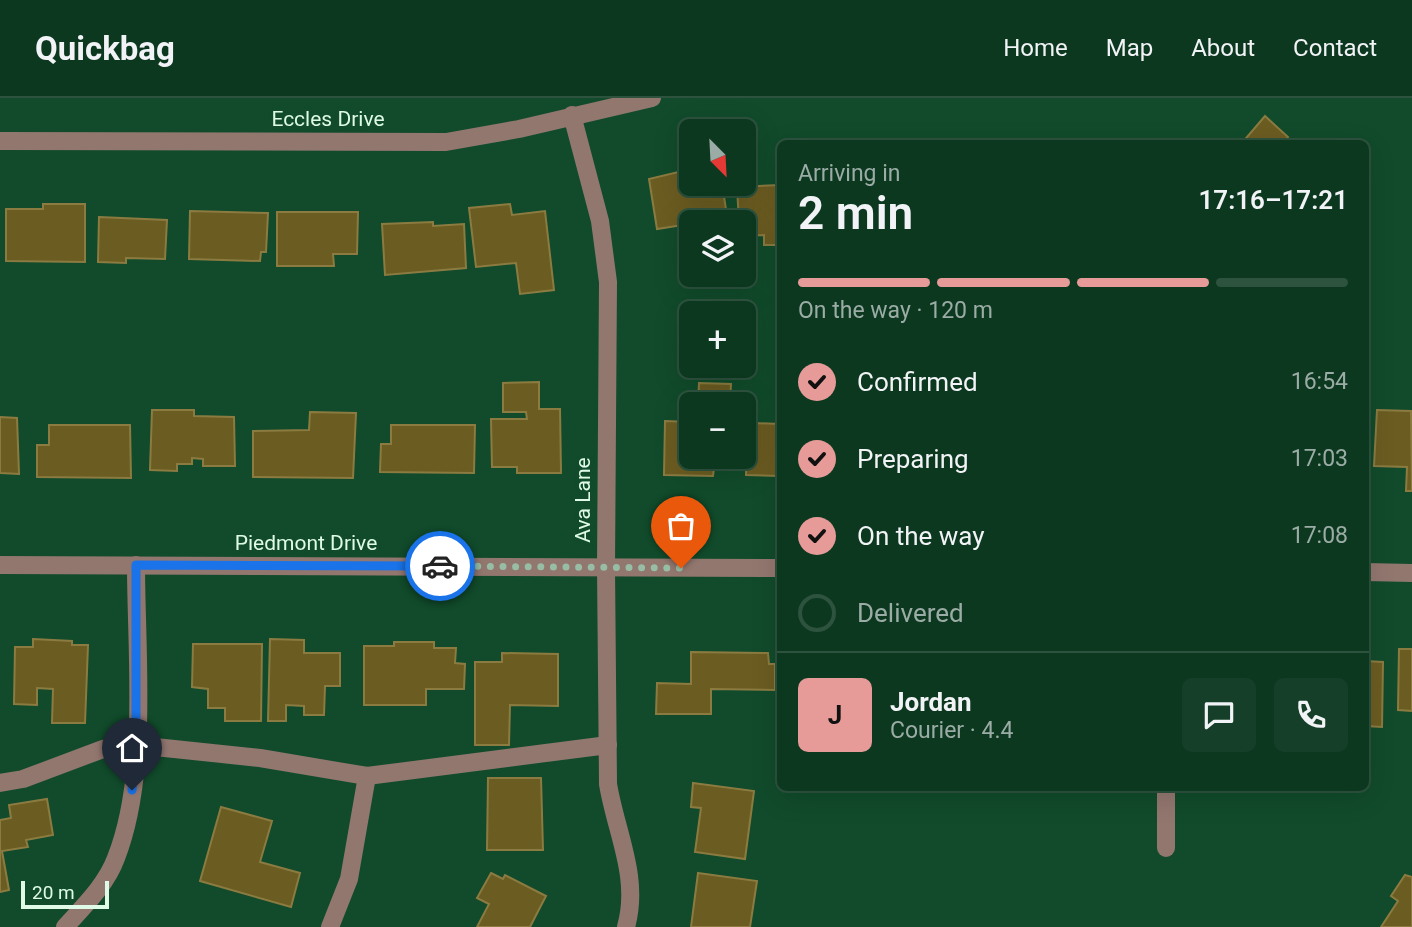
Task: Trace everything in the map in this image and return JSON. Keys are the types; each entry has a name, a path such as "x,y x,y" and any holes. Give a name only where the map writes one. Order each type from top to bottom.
{"street":[{"name":"Eccles Drive","path":"0,141 446,142 519,129 652,98"},
{"name":"Ava Lane","path":"572,115 600,221 608,282 608,745 614,816 630,867 633,904 626,927"},
{"name":"Piedmont Drive","path":"0,565 777,568"},
{"path":"65,927 95,895 115,860 130,812 136,745 136,565"},
{"path":"1369,572 1412,573"},
{"path":"0,783 23,779 103,749 136,745 260,758 367,776 608,745"},
{"path":"330,927 349,879 367,776"},
{"path":"1166,791 1166,848"}],"building":[{"path":"1265,116 1288,137 1285,140 1244,140"},
{"path":"679,172 679,196 724,196 726,210 679,210 679,226 657,229 649,179"},
{"path":"777,185 777,245 764,245 764,235 756,235 756,210 738,210 738,196 756,196 756,186"},
{"path":"43,204 85,204 85,262 6,261 6,209 43,209"},
{"path":"510,204 512,215 545,211 554,290 520,294 516,263 476,267 469,208"},
{"path":"190,211 268,213 266,252 261,252 260,261 189,259"},
{"path":"277,212 358,212 357,254 333,254 334,266 277,266"},
{"path":"99,217 167,220 165,259 126,258 126,263 98,262"},
{"path":"433,222 433,226 464,224 466,268 385,275 382,224"},
{"path":"539,382 539,409 560,409 561,473 517,473 517,467 492,467 491,419 527,419 526,412 503,412 503,383"},
{"path":"699,383 731,384 731,392 699,392"},
{"path":"152,410 194,410 194,416 234,417 235,466 203,466 203,459 192,458 192,464 177,464 177,471 150,470"},
{"path":"1377,410 1411,411 1412,491 1406,491 1407,467 1374,466"},
{"path":"310,412 356,413 353,478 253,477 253,431 309,430"},
{"path":"0,417 17,418 19,474 0,473"},
{"path":"665,421 679,422 679,469 714,469 713,476 664,475"},
{"path":"756,423 777,424 777,476 746,475 746,469 756,469"},
{"path":"49,425 130,425 131,478 37,477 37,445 49,445"},
{"path":"391,425 475,425 474,473 380,472 381,444 391,444"},
{"path":"33,639 72,641 72,645 88,645 85,723 52,723 53,689 37,688 37,705 14,704 15,647 33,647"},
{"path":"270,639 304,640 304,653 340,653 340,686 325,686 324,715 304,715 304,706 286,705 286,721 268,721"},
{"path":"394,642 434,642 434,648 456,648 455,663 465,664 464,689 426,689 426,705 364,705 364,646 394,646"},
{"path":"193,644 262,644 261,721 225,721 225,708 208,708 208,689 192,687"},
{"path":"1399,649 1412,649 1412,711 1398,710"},
{"path":"691,652 768,653 769,664 775,664 775,690 711,689 711,714 656,714 657,683 691,684"},
{"path":"502,653 558,654 558,706 510,705 509,745 475,745 475,662 502,662"},
{"path":"1369,661 1383,662 1382,727 1369,726"},
{"path":"488,778 541,778 543,850 487,850"},
{"path":"693,783 754,791 745,859 695,852 701,808 691,807"},
{"path":"47,799 53,835 26,840 28,847 2,851 9,890 0,892 0,820 11,818 9,805"},
{"path":"221,807 272,821 260,862 300,873 291,907 200,881"},
{"path":"491,873 503,879 505,875 546,896 530,927 477,927 489,904 477,898"},
{"path":"698,873 757,881 750,927 691,927"},
{"path":"1405,875 1412,877 1412,927 1381,927 1398,901 1391,896"}],"way so far":[{"path":"440,566 681,568"}],"route":[{"path":"132,790 136,745 136,565 440,566"}]}
